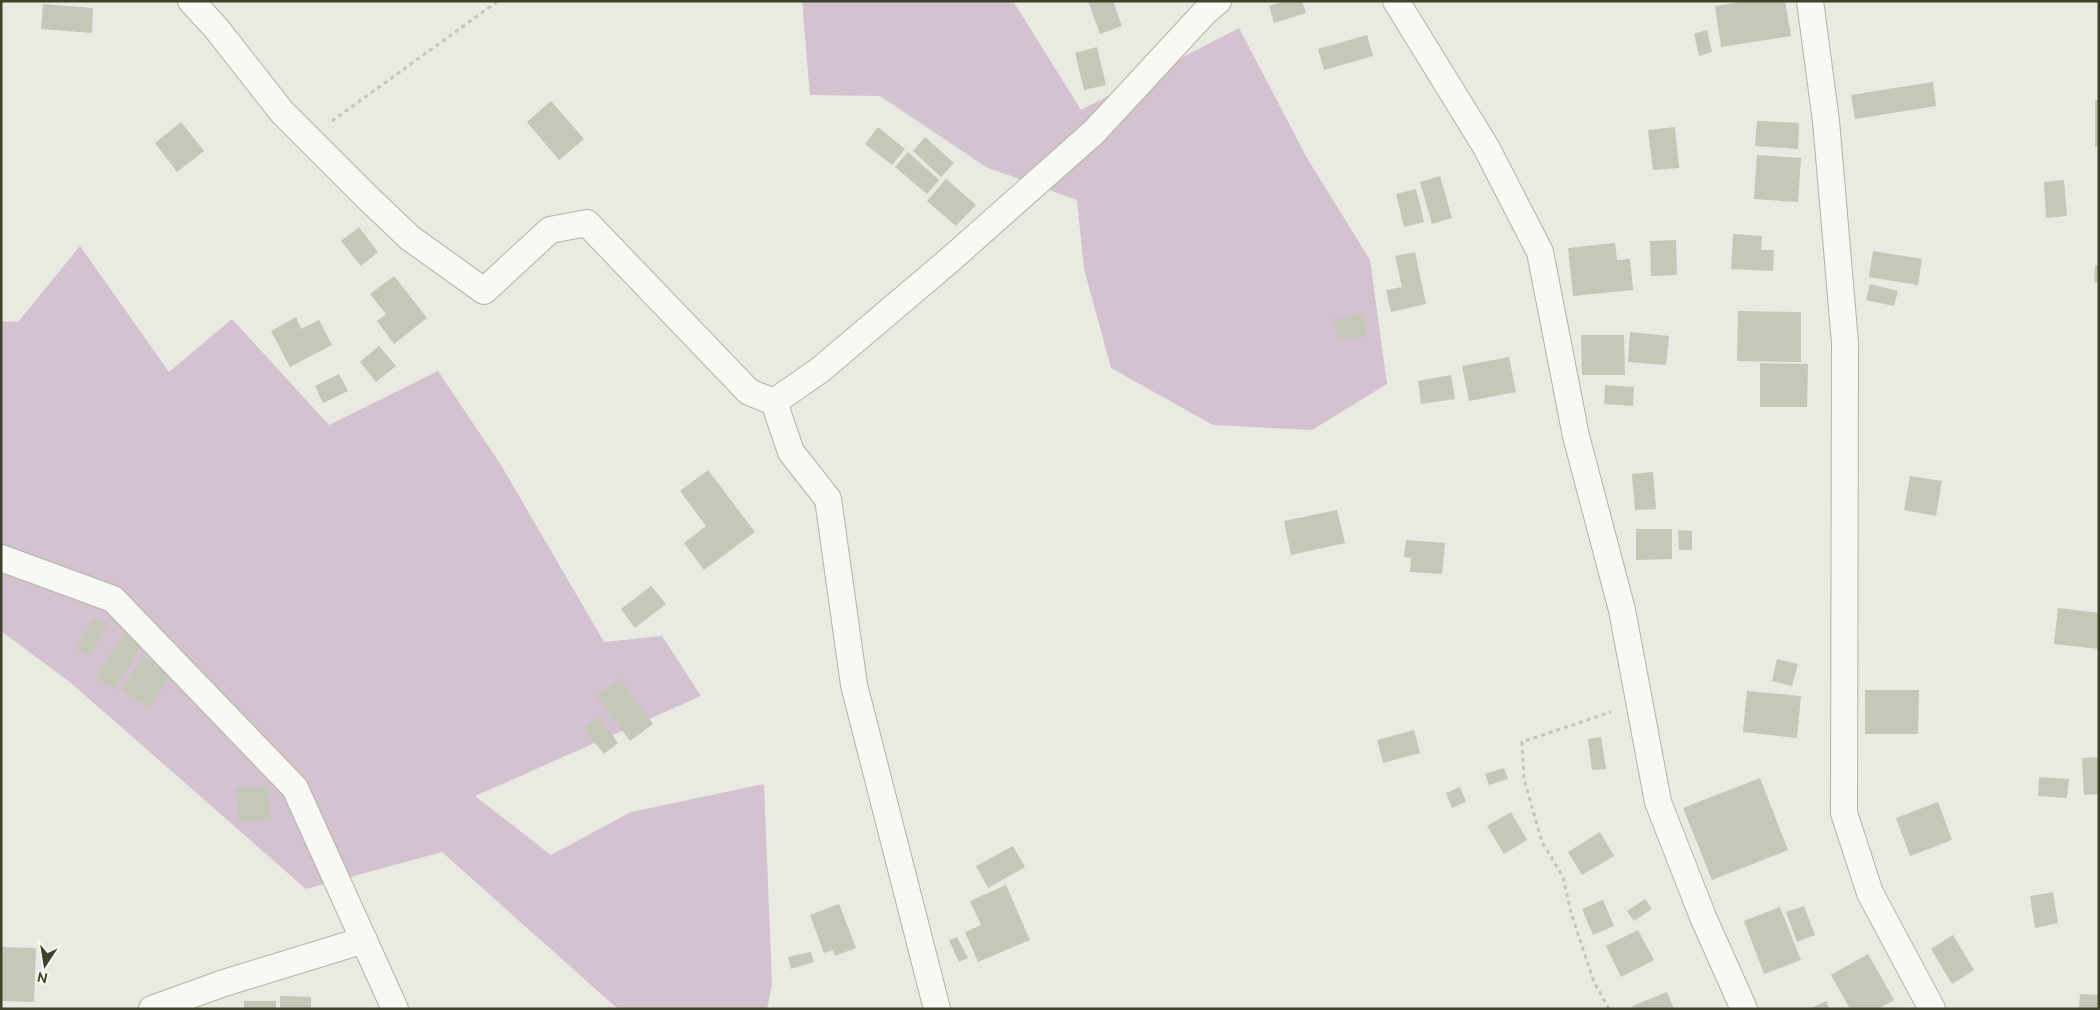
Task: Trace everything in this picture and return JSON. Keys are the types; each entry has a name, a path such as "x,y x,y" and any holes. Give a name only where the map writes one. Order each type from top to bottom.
{"street":[{"path":"191,1 216,28 282,112 410,238 484,291 550,230 587,223 749,392 774,402 791,452 828,498 854,686 937,1009"},
{"path":"774,402 820,370 952,258 1094,132 1206,11 1218,1"},
{"path":"1396,1 1486,147 1540,252 1576,436 1622,610 1658,802 1702,917 1744,1009"},
{"path":"1810,1 1826,121 1845,343 1844,813 1870,893 1932,1009"},
{"path":"1,558 113,599 295,788 396,1009"},
{"path":"152,1009 224,983 364,940"}],"path":[{"path":"309,138 498,1"},
{"path":"1608,1009 1594,982 1571,913 1563,877 1542,842 1524,779 1522,742 1639,702"}],"shaded area":[{"path":"802,1 1013,1 1081,110 1239,28 1307,158 1370,260 1387,384 1312,430 1213,425 1111,368 1084,269 1077,200 986,167 880,96 810,95"},
{"path":"80,246 169,372 232,319 329,425 438,371 501,465 604,642 662,636 701,696 475,796 551,855 631,812 764,784 772,985 767,1009 618,1009 442,852 306,889 71,683 1,631 1,321 18,322"}],"building":[{"path":"1088,1 1113,1 1122,26 1100,34"},
{"path":"1284,1 1302,1 1306,13 1274,23 1269,6"},
{"path":"1748,1 1785,1 1791,36 1721,47 1715,6"},
{"path":"43,4 93,8 92,33 41,29"},
{"path":"1707,30 1712,52 1699,56 1694,34"},
{"path":"1367,35 1373,56 1324,70 1318,49"},
{"path":"1097,47 1106,85 1084,90 1075,53"},
{"path":"1933,82 1936,106 1855,119 1851,95"},
{"path":"2095,100 2099,100 2099,147 2095,147"},
{"path":"551,101 584,139 559,160 527,122"},
{"path":"1757,121 1799,123 1798,149 1755,146"},
{"path":"181,122 204,151 177,172 155,143"},
{"path":"878,127 905,149 892,165 865,144"},
{"path":"1675,127 1679,168 1653,170 1648,130"},
{"path":"925,137 954,163 941,177 913,151"},
{"path":"908,152 939,180 927,194 895,167"},
{"path":"1757,155 1801,158 1798,202 1754,199"},
{"path":"1440,176 1452,218 1432,224 1420,182"},
{"path":"946,179 976,205 956,226 927,201"},
{"path":"2064,180 2067,216 2046,218 2044,182"},
{"path":"1416,189 1424,222 1404,227 1396,194"},
{"path":"359,227 378,252 361,266 341,241"},
{"path":"1733,234 1762,236 1761,250 1774,250 1773,271 1731,269"},
{"path":"1676,240 1677,275 1651,276 1650,241"},
{"path":"1615,243 1617,260 1630,259 1633,290 1573,296 1568,248"},
{"path":"1873,251 1922,259 1918,285 1869,277"},
{"path":"1415,252 1426,304 1391,312 1386,290 1402,287 1395,256"},
{"path":"2095,265 2099,265 2099,283 2094,282"},
{"path":"394,276 427,318 394,344 377,321 386,314 370,294"},
{"path":"1870,284 1898,291 1894,306 1866,300"},
{"path":"1738,311 1801,312 1801,362 1737,361"},
{"path":"1362,313 1367,335 1339,341 1334,320"},
{"path":"296,317 301,329 319,320 332,345 290,367 271,331"},
{"path":"1630,332 1669,336 1666,365 1628,362"},
{"path":"1581,335 1624,335 1625,375 1582,375"},
{"path":"379,346 396,366 376,382 360,362"},
{"path":"1509,357 1516,392 1469,401 1462,366"},
{"path":"1760,363 1808,364 1807,407 1760,407"},
{"path":"339,374 348,391 323,403 315,386"},
{"path":"1451,375 1455,399 1421,404 1418,381"},
{"path":"1605,385 1634,387 1633,406 1604,404"},
{"path":"708,470 755,532 704,570 684,543 706,526 680,491"},
{"path":"1653,472 1656,509 1635,510 1632,474"},
{"path":"1910,476 1942,481 1936,516 1904,510"},
{"path":"1337,510 1345,543 1291,555 1284,521"},
{"path":"1636,529 1672,529 1672,559 1636,560"},
{"path":"1678,530 1692,531 1692,550 1679,550"},
{"path":"1406,540 1445,543 1442,574 1410,572 1411,558 1404,557"},
{"path":"651,586 666,604 635,628 621,609"},
{"path":"2058,608 2099,613 2099,649 2054,644"},
{"path":"95,618 108,626 88,656 75,647"},
{"path":"124,633 142,645 115,689 96,677"},
{"path":"143,656 171,674 149,708 121,689"},
{"path":"1777,659 1798,664 1792,686 1772,681"},
{"path":"620,679 653,724 630,741 596,696"},
{"path":"1865,690 1919,690 1918,734 1865,734"},
{"path":"1747,691 1801,696 1797,738 1743,732"},
{"path":"599,717 618,743 604,754 584,729"},
{"path":"1414,730 1420,753 1383,763 1377,740"},
{"path":"1601,737 1606,769 1592,770 1588,739"},
{"path":"2099,757 2099,794 2084,795 2082,758"},
{"path":"1504,768 1508,779 1489,785 1485,774"},
{"path":"2039,777 2069,779 2067,798 2038,796"},
{"path":"1760,778 1788,850 1712,880 1683,808"},
{"path":"268,786 271,820 239,823 236,788"},
{"path":"1460,787 1466,802 1452,808 1446,793"},
{"path":"1938,802 1952,840 1910,856 1896,818"},
{"path":"1511,812 1527,840 1504,854 1487,826"},
{"path":"1600,832 1614,856 1582,875 1568,852"},
{"path":"1013,846 1025,867 988,888 976,866"},
{"path":"1006,885 1030,940 978,962 965,932 981,925 970,901"},
{"path":"2053,892 2058,923 2035,928 2030,896"},
{"path":"1645,899 1652,909 1634,921 1627,911"},
{"path":"1603,900 1614,926 1593,935 1582,909"},
{"path":"839,904 856,948 835,956 833,950 824,953 810,915"},
{"path":"1804,906 1815,935 1797,942 1786,912"},
{"path":"1780,907 1801,960 1764,974 1744,921"},
{"path":"1638,930 1654,960 1621,977 1606,946"},
{"path":"1953,935 1974,970 1952,984 1931,949"},
{"path":"957,937 968,958 959,962 949,940"},
{"path":"1,947 36,948 34,1002 1,1001"},
{"path":"811,952 814,962 791,969 788,957"},
{"path":"1868,954 1894,1000 1878,1009 1850,1009 1831,975"},
{"path":"1667,992 1674,1009 1633,1009 1632,1006"},
{"path":"2080,994 2099,995 2099,1009 2079,1009"},
{"path":"280,996 311,997 311,1009 280,1009"},
{"path":"244,1001 276,1001 276,1009 244,1009"},
{"path":"1826,1001 1830,1009 1810,1009"}]}
